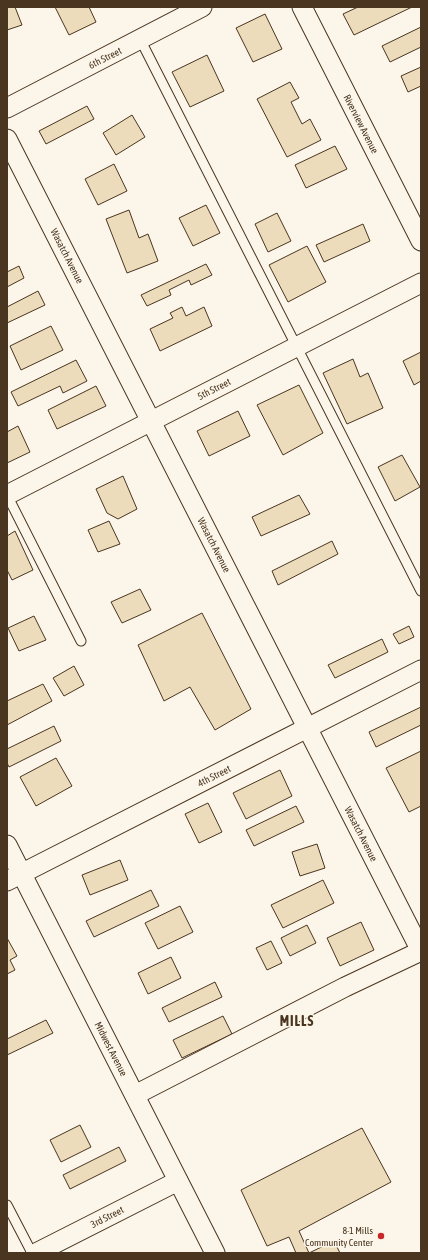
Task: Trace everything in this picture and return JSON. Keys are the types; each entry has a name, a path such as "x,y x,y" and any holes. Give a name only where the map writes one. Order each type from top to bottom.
{"street":[{"name":"6th Street","path":"7,108 202,7"},
{"name":"Riverview Avenue","path":"302,7 421,241"},
{"name":"Wasatch Avenue","path":"7,138 421,951"},
{"name":"5th Street","path":"7,495 421,283"},
{"name":"4th Street","path":"14,877 421,670"},
{"name":"Midwest Avenue","path":"7,845 14,877 135,1095 215,1253"},
{"path":"135,1095 346,986 421,951"},
{"name":"3rd Street","path":"36,1253 178,1180"}],"lane":[{"path":"140,39 421,591"},
{"path":"7,495 81,641"},
{"path":"7,1205 32,1253"}],"building":[{"path":"7,7 15,7 22,25 7,30"},
{"path":"55,7 89,7 96,22 69,35"},
{"path":"358,7 412,7 354,35 343,14"},
{"path":"265,14 282,49 253,62 236,28"},
{"path":"421,27 421,47 390,62 382,46"},
{"path":"207,55 224,91 190,107 172,72"},
{"path":"421,67 421,86 408,92 401,76"},
{"path":"290,82 299,98 291,102 302,124 310,119 321,140 287,157 257,99"},
{"path":"87,106 94,119 46,144 39,131"},
{"path":"132,115 145,137 116,155 103,133"},
{"path":"335,146 347,169 306,188 295,165"},
{"path":"114,164 127,191 98,205 85,179"},
{"path":"206,205 220,233 193,246 179,218"},
{"path":"129,210 139,238 148,234 158,261 127,273 106,219"},
{"path":"277,213 291,241 268,252 255,224"},
{"path":"363,224 370,241 324,262 316,245"},
{"path":"307,246 326,282 288,302 269,265"},
{"path":"206,264 212,275 191,285 189,280 169,290 171,295 147,306 141,295"},
{"path":"19,266 24,278 7,287 7,272"},
{"path":"38,291 45,305 7,323 7,307"},
{"path":"182,307 186,316 204,307 212,326 160,351 150,329 173,318 170,313"},
{"path":"51,326 63,350 21,370 10,346"},
{"path":"421,352 421,381 414,385 403,361"},
{"path":"353,359 360,377 368,373 383,408 347,424 323,373"},
{"path":"76,360 87,381 63,393 60,386 18,406 11,392"},
{"path":"299,385 323,433 283,455 257,405"},
{"path":"96,386 106,406 57,429 48,410"},
{"path":"238,411 250,436 209,456 197,431"},
{"path":"18,426 30,452 7,463 7,432"},
{"path":"402,455 420,487 395,501 378,467"},
{"path":"123,476 137,509 118,519 107,513 96,489"},
{"path":"299,495 310,514 261,536 252,517"},
{"path":"109,521 120,544 98,552 88,530"},
{"path":"15,531 33,570 12,580 7,570 7,536"},
{"path":"332,541 338,554 278,585 272,571"},
{"path":"140,589 151,610 122,623 111,602"},
{"path":"202,613 251,709 215,730 190,687 164,701 138,645"},
{"path":"34,616 46,640 19,651 8,628"},
{"path":"409,626 414,637 399,644 393,634"},
{"path":"382,639 388,652 335,678 328,665"},
{"path":"74,666 84,685 64,696 53,678"},
{"path":"43,684 52,701 7,725 7,701"},
{"path":"421,707 421,725 376,747 369,732"},
{"path":"54,726 61,741 9,767 7,763 7,749"},
{"path":"421,751 421,806 409,812 386,768"},
{"path":"56,758 72,786 36,806 20,777"},
{"path":"280,770 292,796 246,819 233,793"},
{"path":"208,803 222,832 199,843 185,814"},
{"path":"296,806 304,822 254,846 246,830"},
{"path":"317,844 325,868 300,876 292,852"},
{"path":"120,860 128,880 90,895 82,875"},
{"path":"323,880 334,903 283,928 271,905"},
{"path":"151,890 159,906 94,937 86,921"},
{"path":"180,906 193,932 158,949 145,923"},
{"path":"361,922 374,950 340,966 327,938"},
{"path":"307,925 316,943 290,956 281,938"},
{"path":"7,938 17,956 10,960 15,970 7,974"},
{"path":"271,941 282,963 267,970 256,948"},
{"path":"171,957 181,978 148,994 138,973"},
{"path":"215,982 222,997 169,1022 162,1008"},
{"path":"223,1016 232,1034 182,1058 173,1040"},
{"path":"46,1020 53,1033 7,1055 7,1039"},
{"path":"80,1125 91,1147 61,1162 50,1140"},
{"path":"362,1128 391,1182 299,1231 309,1253 296,1253 289,1237 267,1246 241,1190"},
{"path":"119,1147 126,1161 70,1189 63,1175"},
{"path":"334,1241 340,1253 309,1253"}],"place":[{"name":"8-1 Mills Community Center","path":"381,1236"}],"district":[{"name":"MILLS","path":"297,1021"}]}
